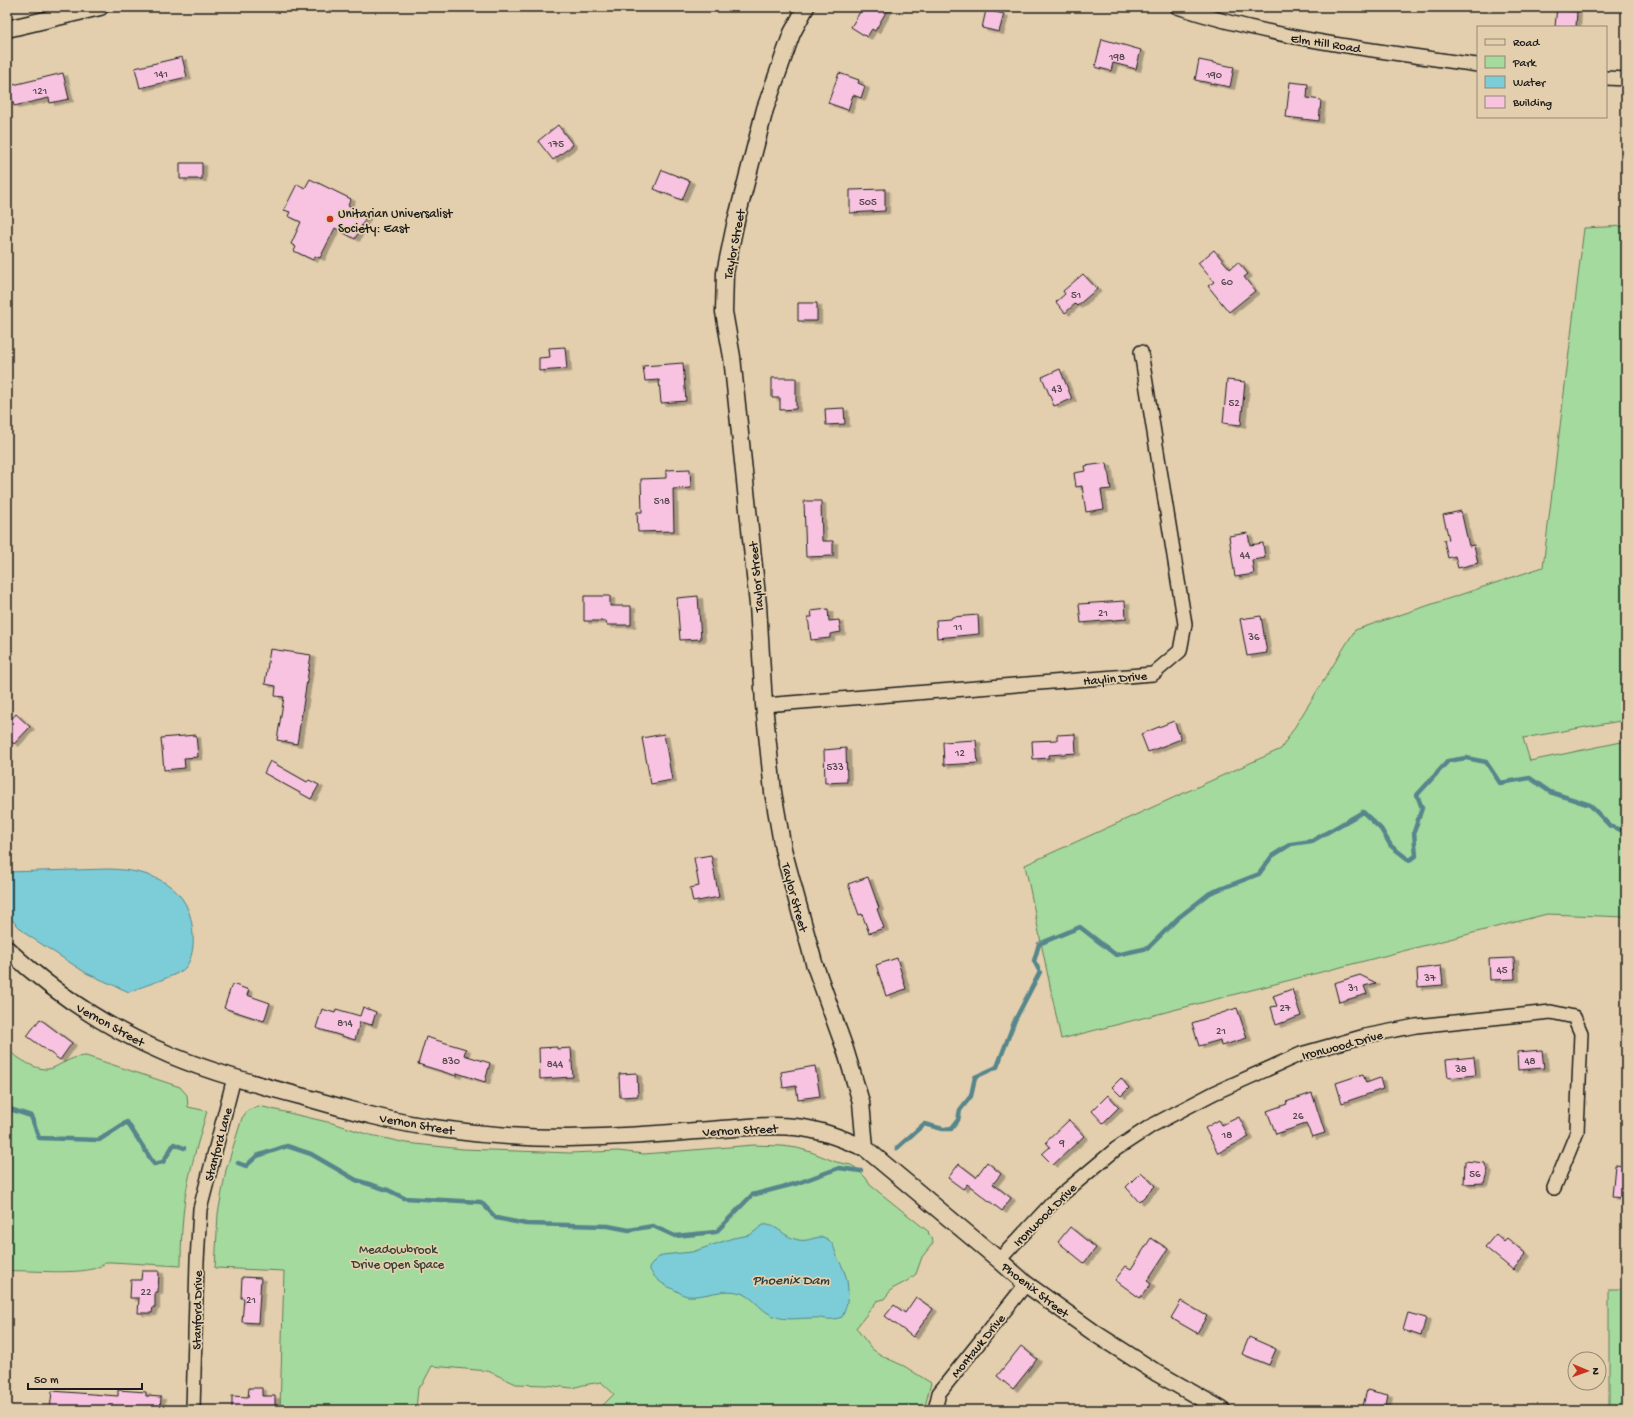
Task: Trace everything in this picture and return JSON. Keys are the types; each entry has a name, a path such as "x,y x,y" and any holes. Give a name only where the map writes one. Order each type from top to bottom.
{"street":[{"path":"7,29 100,7"},
{"name":"Taylor Street","path":"806,7 792,33 765,109 735,226 725,273 724,312 732,365 758,605 764,705 773,792 784,849 814,963 845,1049 862,1102 865,1148"},
{"name":"Elm Hill Road","path":"1177,7 1246,28 1303,40 1477,66"},
{"path":"1607,78 1626,79"},
{"name":"Haylin Drive","path":"764,705 1153,674 1180,651 1185,624 1141,352"},
{"name":"Vernon Street","path":"7,949 28,969 65,998 121,1031 170,1055 234,1078 388,1119 442,1130 507,1136 566,1138 759,1127 796,1127 818,1131 865,1148"},
{"name":"Ironwood Drive","path":"999,1260 1054,1201 1116,1149 1151,1126 1214,1093 1301,1054 1365,1036 1416,1026 1551,1012 1574,1017 1581,1033 1577,1132 1554,1188"},
{"name":"Stanford Lane","path":"200,1209 234,1078"},
{"name":"Phoenix Street","path":"865,1148 1026,1284 1096,1334 1157,1373 1222,1410"},
{"name":"Stanford Drive","path":"193,1410 200,1209"},
{"name":"Montauk Drive","path":"935,1410 939,1393 1026,1284"}],"green space":[{"path":"1626,226 1626,720 1523,738 1530,761 1626,741 1626,917 1547,914 1061,1039 1025,865 1281,749 1355,630 1543,567 1584,228"},
{"path":"7,1050 24,1061 43,1069 49,1069 74,1058 86,1056 180,1087 187,1095 188,1107 207,1111 192,1165 185,1198 181,1266 106,1262 99,1267 88,1270 60,1272 7,1271"},
{"name":"Meadowbrook Drive Open Space","path":"259,1106 336,1124 366,1134 406,1143 463,1149 570,1153 618,1151 644,1154 753,1145 782,1146 797,1148 836,1162 851,1165 866,1178 870,1185 929,1232 928,1233 932,1237 933,1243 922,1257 916,1274 892,1289 884,1299 877,1301 856,1328 872,1349 884,1357 904,1366 931,1383 924,1410 606,1410 602,1406 614,1394 601,1382 572,1388 516,1384 488,1371 432,1366 422,1385 418,1388 416,1410 280,1410 284,1271 215,1268 218,1214 226,1170 242,1118 248,1110"},
{"path":"1609,1289 1626,1289 1626,1410 1609,1410"}],"water":[{"path":"108,869 124,870 154,877 167,884 177,893 185,904 191,919 193,948 187,965 181,971 168,978 129,992 86,973 26,934 7,915 7,872"},
{"name":"Phoenix Dam","path":"763,1225 778,1229 797,1240 823,1237 830,1241 834,1246 838,1259 843,1268 848,1288 846,1306 842,1317 830,1319 779,1318 764,1311 745,1295 734,1291 700,1296 687,1296 661,1282 655,1277 649,1268 655,1260 662,1255 692,1252 733,1238 750,1235"}],"building":[{"path":"863,7 889,7 875,31 872,29 867,37 851,27"},
{"path":"1557,7 1569,7 1569,11 1577,11 1576,26 1555,26"},
{"path":"986,10 1004,14 999,32 982,28"},
{"path":"1102,39 1141,50 1136,69 1113,63 1111,71 1095,67"},
{"path":"182,57 187,77 140,88 135,68"},
{"path":"1199,60 1234,67 1230,87 1195,80"},
{"path":"63,73 69,99 50,103 49,98 14,106 9,86"},
{"path":"839,73 859,80 858,83 865,86 861,98 853,95 848,110 828,103"},
{"path":"1290,82 1308,84 1307,98 1321,100 1319,121 1286,117"},
{"path":"558,125 573,145 553,160 538,141"},
{"path":"180,163 202,163 202,179 180,179"},
{"path":"662,170 690,181 682,200 654,189"},
{"name":"Unitarian Universalist Society: East","path":"310,179 351,199 348,205 367,215 355,239 335,228 320,258 315,256 313,260 294,251 296,247 291,244 301,222 288,216 290,212 284,210 297,184 305,188"},
{"path":"885,189 885,211 850,213 850,190"},
{"path":"1214,250 1230,269 1238,262 1248,274 1244,277 1255,291 1229,312 1208,286 1214,282 1198,263"},
{"path":"1083,274 1097,289 1077,306 1075,304 1065,313 1056,302 1065,294 1063,291"},
{"path":"798,303 817,303 817,321 798,321"},
{"path":"565,347 567,369 539,371 539,358 550,357 549,348"},
{"path":"683,363 686,401 661,403 659,380 645,381 643,366"},
{"path":"1060,369 1072,399 1054,406 1042,377"},
{"path":"772,378 796,378 796,409 780,410 780,398 772,398"},
{"path":"1227,380 1245,382 1241,425 1223,423"},
{"path":"844,408 845,424 826,425 825,409"},
{"path":"1107,463 1111,489 1101,490 1104,509 1086,512 1082,486 1076,487 1074,473 1086,471 1085,466"},
{"path":"690,469 691,488 673,489 674,531 638,532 637,512 642,512 641,479 666,478 666,470"},
{"path":"804,501 821,501 822,541 833,541 833,556 806,557"},
{"path":"1461,511 1469,546 1474,545 1478,563 1458,568 1455,556 1448,558 1444,540 1449,539 1443,515"},
{"path":"1248,533 1250,545 1263,543 1265,558 1252,560 1254,574 1235,577 1229,536"},
{"path":"584,596 610,596 610,606 631,606 631,625 607,625 606,621 584,621"},
{"path":"698,596 701,639 680,640 677,598"},
{"path":"1125,601 1126,619 1081,623 1079,604"},
{"path":"828,609 829,621 839,620 841,632 830,634 830,638 811,640 808,617 812,617 811,611"},
{"path":"978,615 979,634 937,638 936,620"},
{"path":"1261,616 1267,653 1247,656 1240,619"},
{"path":"270,649 311,655 297,744 277,740 284,697 275,696 276,686 265,684"},
{"path":"16,714 30,727 14,744 7,737 7,724"},
{"path":"1174,721 1181,739 1148,752 1141,734"},
{"path":"664,734 672,780 651,784 642,738"},
{"path":"1075,734 1076,753 1049,755 1049,758 1033,759 1032,741 1057,740 1057,735"},
{"path":"196,735 198,757 184,758 185,768 164,770 161,738"},
{"path":"976,740 978,763 944,765 943,742"},
{"path":"846,748 847,782 825,783 824,750"},
{"path":"270,761 307,782 309,780 319,785 311,799 264,773"},
{"path":"711,855 719,897 693,902 690,888 699,886 694,858"},
{"path":"868,877 879,908 877,909 884,928 869,933 862,914 859,915 848,884"},
{"path":"897,958 906,989 886,996 876,965"},
{"path":"1514,958 1515,979 1490,980 1489,959"},
{"path":"1441,966 1443,985 1418,987 1417,969"},
{"path":"1360,975 1376,983 1364,986 1367,994 1339,1002 1334,983"},
{"path":"232,984 249,990 247,995 270,1003 264,1021 224,1008"},
{"path":"1292,989 1301,1016 1276,1025 1271,1007 1277,1006 1273,996"},
{"path":"363,1007 376,1012 372,1025 360,1022 355,1040 316,1028 322,1009 335,1013 336,1009 360,1016"},
{"path":"1237,1008 1247,1038 1221,1046 1220,1040 1199,1046 1192,1023"},
{"path":"40,1019 72,1043 60,1060 27,1036"},
{"path":"426,1037 466,1049 464,1055 490,1063 485,1082 457,1073 457,1076 418,1064"},
{"path":"557,1047 557,1049 571,1048 573,1077 540,1079 539,1048"},
{"path":"1542,1050 1544,1068 1518,1070 1517,1052"},
{"path":"1474,1057 1476,1075 1448,1078 1446,1060"},
{"path":"815,1066 820,1096 798,1099 796,1086 783,1088 781,1072"},
{"path":"637,1073 638,1096 620,1097 619,1074"},
{"path":"1363,1074 1366,1083 1380,1078 1383,1089 1342,1103 1336,1083"},
{"path":"1121,1078 1129,1088 1121,1096 1112,1087"},
{"path":"1312,1093 1325,1133 1312,1137 1306,1124 1276,1134 1267,1111 1287,1104 1286,1102"},
{"path":"1108,1095 1119,1107 1103,1123 1092,1111"},
{"path":"1239,1117 1249,1137 1218,1153 1205,1128 1219,1120 1222,1125"},
{"path":"1069,1120 1084,1136 1053,1165 1042,1154 1050,1147 1046,1142"},
{"path":"1465,1161 1485,1163 1486,1168 1488,1169 1484,1183 1464,1184"},
{"path":"987,1162 1001,1174 993,1184 1011,1198 1002,1211 967,1184 963,1189 948,1178 959,1164 976,1177"},
{"path":"1615,1165 1626,1166 1626,1198 1612,1197"},
{"path":"1141,1172 1155,1186 1139,1202 1126,1187"},
{"path":"1070,1227 1096,1248 1084,1263 1058,1242"},
{"path":"1496,1234 1504,1241 1507,1238 1526,1254 1513,1270 1485,1247"},
{"path":"1151,1238 1168,1249 1147,1281 1151,1284 1140,1298 1115,1280 1126,1266 1131,1269"},
{"path":"142,1271 159,1271 158,1292 155,1292 155,1307 153,1307 152,1313 138,1313 139,1298 130,1298 131,1280 141,1280"},
{"path":"242,1277 261,1278 258,1323 242,1322 244,1298 241,1298"},
{"path":"916,1297 933,1309 913,1337 885,1316 894,1305 905,1313"},
{"path":"1181,1301 1207,1316 1197,1333 1171,1318"},
{"path":"1408,1313 1426,1318 1421,1336 1403,1330"},
{"path":"1249,1337 1276,1349 1269,1365 1242,1354"},
{"path":"1021,1346 1037,1359 1013,1389 997,1376"},
{"path":"249,1388 262,1388 262,1396 275,1396 275,1410 232,1410 232,1396 248,1397"},
{"path":"118,1390 146,1392 146,1396 161,1397 160,1410 50,1410 52,1391 118,1396"},
{"path":"1367,1390 1388,1395 1385,1410 1362,1410"}],"waterway":[{"path":"897,1148 924,1124 943,1129 951,1129 958,1120 960,1110 971,1096 975,1077 997,1067 1015,1020 1040,972 1034,961 1039,944 1080,927 1116,955 1148,948 1178,918 1210,893 1259,874 1272,856 1291,844 1312,841 1363,812 1381,829 1391,846 1409,860 1416,856 1414,832 1422,808 1417,795 1448,761 1466,758 1486,762 1500,783 1530,778 1550,792 1590,805 1610,826 1626,832"},
{"path":"7,1108 31,1116 39,1138 99,1140 127,1122 154,1164 163,1162 174,1144 184,1148"},
{"path":"238,1163 246,1166 257,1156 287,1146 311,1154 356,1180 388,1190 404,1198 481,1202 496,1218 526,1224 608,1226 629,1230 653,1226 675,1236 716,1232 752,1195 798,1183 839,1168 861,1171"}],"place":[{"name":"Unitarian Universalist Society: East","path":"330,219"}]}
